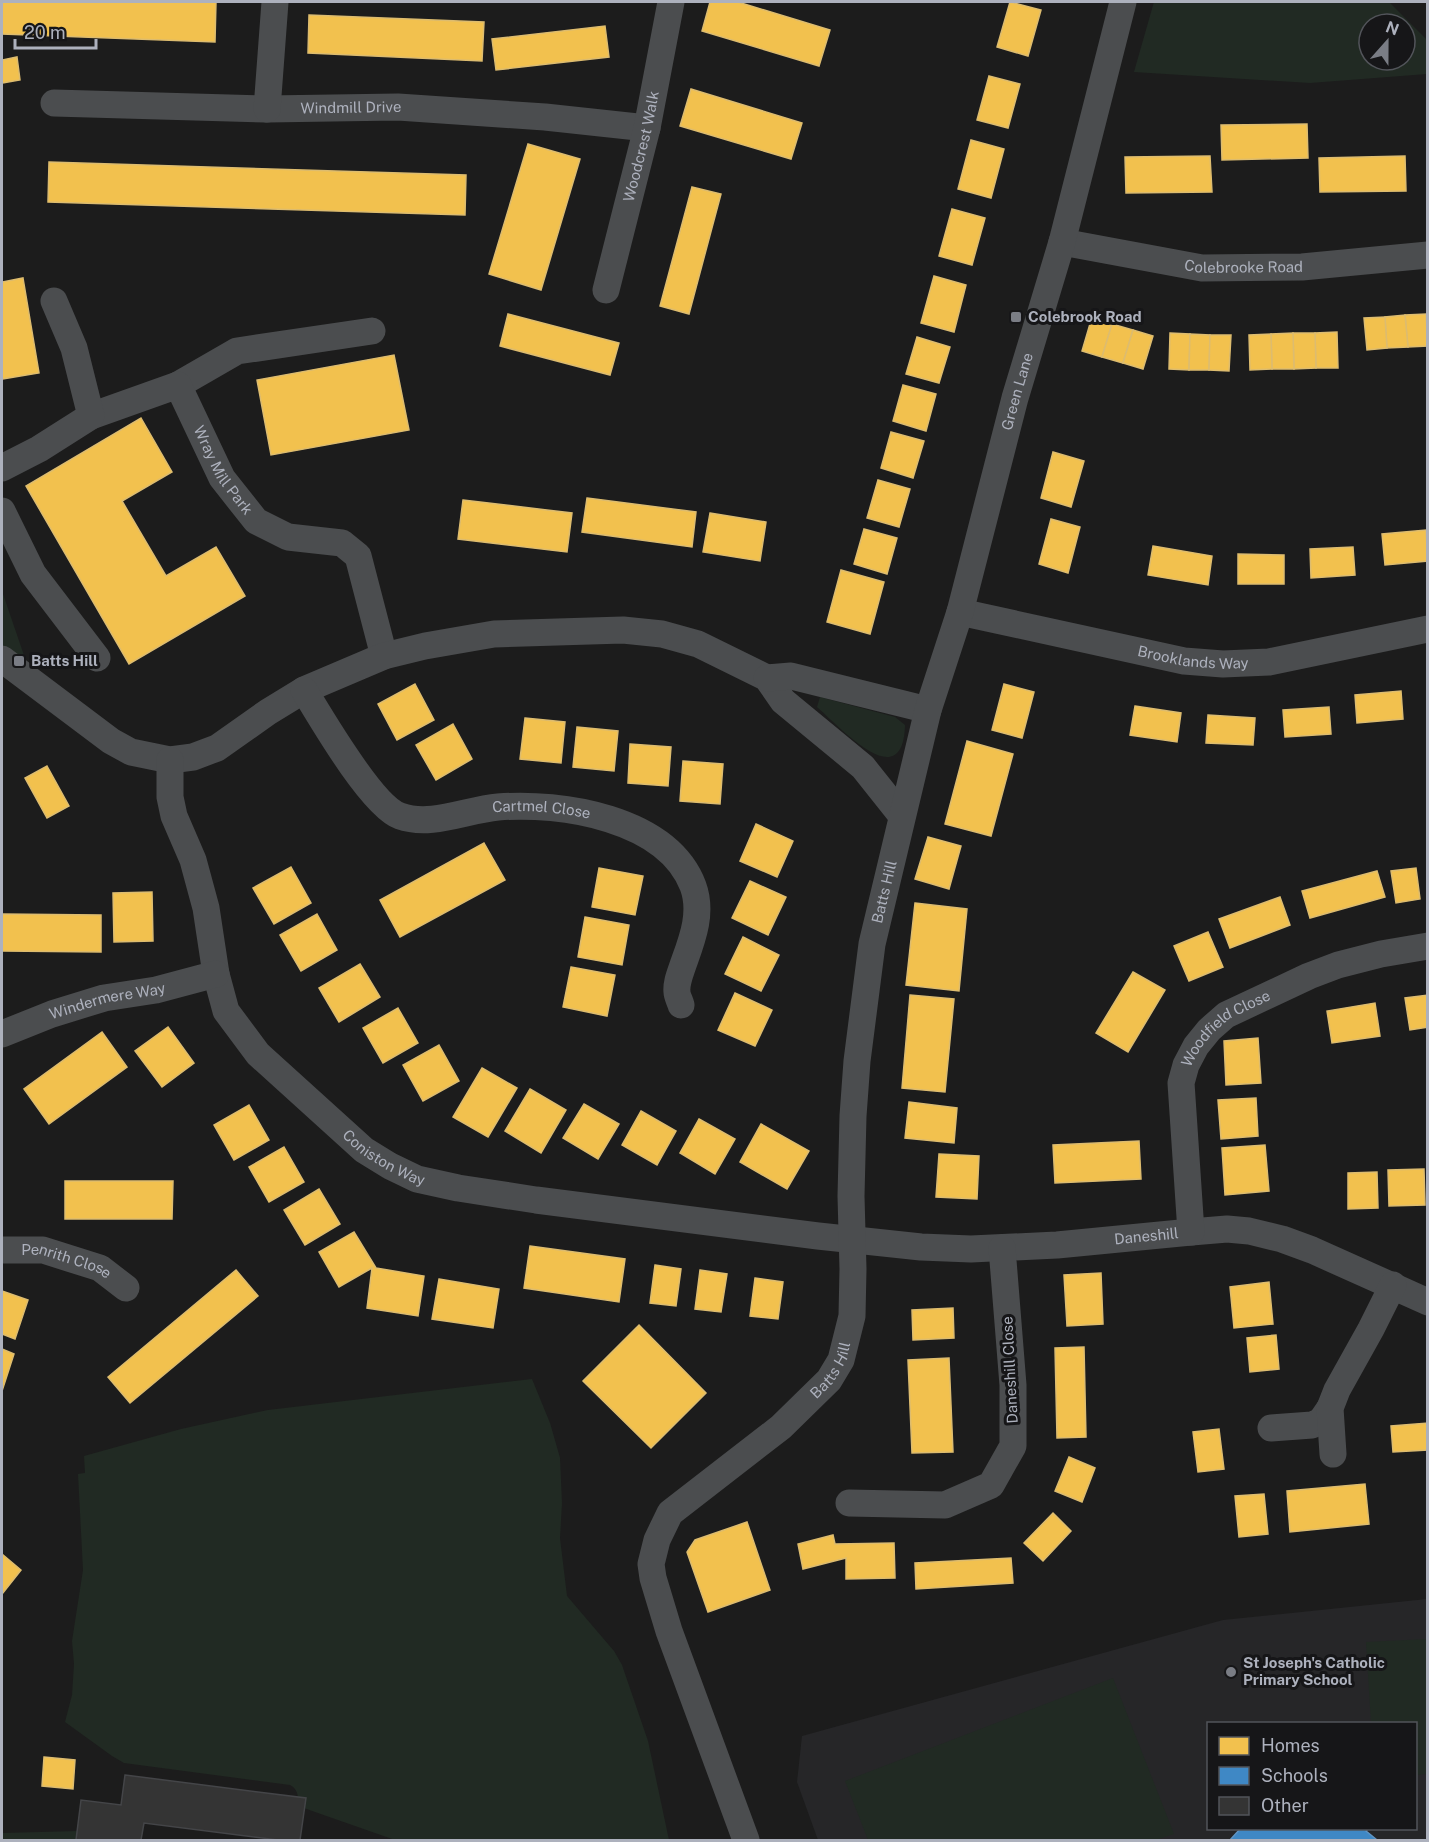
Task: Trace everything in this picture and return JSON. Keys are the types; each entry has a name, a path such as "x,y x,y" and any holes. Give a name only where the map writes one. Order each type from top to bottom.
{"street":[{"path":"267,110 275,2"},
{"name":"Woodcrest Walk","path":"606,290 647,128 671,2"},
{"name":"Green Lane","path":"950,643 1015,398 1062,242 1123,2"},
{"name":"Windmill Drive","path":"54,103 267,110 398,107 545,117 647,128"},
{"name":"Colebrooke Road","path":"1062,242 1202,268 1302,267 1428,255"},
{"path":"54,301 74,348 91,416"},
{"path":"2,468 39,449 91,416 178,385 237,351 372,331"},
{"name":"Wray Mill Park","path":"178,385 222,478 256,521 288,537 342,543 358,555 384,656"},
{"path":"2,511 33,574 97,658"},
{"name":"Brooklands Way","path":"960,612 1184,661 1223,664 1269,663 1428,629"},
{"path":"2,659 111,741 131,752 150,758 170,760 193,756 217,748 304,690 384,656 494,634 623,630 662,634 698,644 767,678 783,701 864,767 902,816"},
{"name":"Batts Hill","path":"746,1840 669,1631 651,1564 657,1540 670,1513 781,1427 829,1380 841,1360 852,1316 852,1116 873,944 928,710 950,643"},
{"path":"767,678 791,676 928,710"},
{"name":"Cartmel Close","path":"304,690 352,764 382,804 398,816 422,821 496,807 535,805 574,810 610,820 643,834 666,848 682,866 693,887 698,912 695,930 678,980 677,993 681,1005"},
{"name":"Coniston Way","path":"170,760 172,806 193,860 206,908 216,974 226,1011 258,1054 364,1150 417,1179 458,1188 851,1240"},
{"name":"Woodfield Close","path":"1191,1232 1181,1083 1186,1065 1209,1030 1226,1015 1309,976 1338,965 1381,954 1428,946"},
{"name":"Windermere Way","path":"2,1034 52,1014 104,998 156,990 216,974"},
{"name":"Daneshill","path":"851,1240 971,1249 1057,1245 1227,1229 1249,1231 1282,1239 1312,1250 1428,1302"},
{"name":"Daneshill Close","path":"849,1503 945,1505 991,1485 1013,1446 1013,1385 1002,1248"},
{"name":"Penrith Close","path":"2,1250 43,1250 100,1268 126,1288"},
{"path":"1271,1428 1312,1425 1321,1421 1330,1408 1337,1390 1393,1285"},
{"path":"1330,1408 1333,1454"}],"shaded area":[{"path":"1154,2 1389,2 1399,12 1357,12 1357,72 1417,72 1417,30 1427,40 1427,74 1310,83 1134,72"},
{"path":"2,591 29,670 2,674"},
{"path":"820,697 895,717 905,725 902,746 894,756 882,756 868,750 817,707"},
{"path":"532,1379 550,1423 560,1458 562,1503 560,1538 567,1596 614,1651 622,1665 648,1741 669,1840 395,1840 298,1806 296,1791 290,1785 124,1763 65,1722 72,1695 74,1664 72,1641 83,1570 78,1474 85,1473 84,1456 181,1429 268,1410"},
{"name":"St Joseph's Catholic Primary School","path":"1427,1599 1427,1840 818,1840 797,1782 802,1736 1223,1620"},
{"path":"1427,1639 1427,1774 1417,1775 1417,1722 1371,1722 1366,1642"},
{"path":"1113,1678 1174,1834 1156,1840 868,1840 845,1781"},
{"path":"78,1831 78,1840 2,1840 2,1833"}],"building: Homes":[{"path":"2,2 216,2 215,42 2,34"},
{"path":"710,2 738,2 830,30 819,66 702,31"},
{"path":"1010,2 1041,10 1028,56 997,47"},
{"path":"309,15 484,22 482,61 308,53"},
{"path":"605,26 609,57 496,70 492,39"},
{"path":"17,57 20,80 2,83 2,60"},
{"path":"989,76 1020,84 1008,128 977,120"},
{"path":"691,89 802,123 791,159 680,126"},
{"path":"1307,124 1308,158 1222,160 1221,125"},
{"path":"971,140 1004,149 991,198 958,189"},
{"path":"528,144 580,159 541,290 489,274"},
{"path":"1210,156 1212,192 1126,193 1125,157"},
{"path":"1405,156 1406,191 1320,192 1319,158"},
{"path":"49,162 466,175 465,215 48,202"},
{"path":"692,187 721,194 689,314 660,306"},
{"path":"952,209 985,218 972,265 939,256"},
{"path":"934,276 966,285 954,332 921,323"},
{"path":"23,278 39,373 2,379 2,282"},
{"path":"508,314 619,343 610,375 500,346"},
{"path":"1426,314 1428,346 1408,347 1405,315"},
{"path":"1405,315 1408,347 1387,348 1385,317"},
{"path":"1092,317 1112,324 1102,357 1082,351"},
{"path":"1385,317 1387,348 1367,350 1364,318"},
{"path":"1112,324 1133,330 1123,363 1102,357"},
{"path":"1133,330 1153,336 1143,369 1123,363"},
{"path":"1337,332 1338,368 1316,368 1315,333"},
{"path":"1170,333 1190,334 1189,370 1169,369"},
{"path":"1293,333 1315,333 1316,368 1294,369"},
{"path":"1293,333 1294,369 1272,369 1271,334"},
{"path":"1190,334 1210,335 1209,370 1189,370"},
{"path":"1271,334 1272,369 1250,370 1249,335"},
{"path":"1210,335 1231,335 1229,371 1209,370"},
{"path":"917,337 950,347 939,383 906,374"},
{"path":"394,355 409,430 271,455 257,380"},
{"path":"903,385 936,394 926,431 893,421"},
{"path":"141,418 172,472 122,501 166,576 216,547 245,596 129,664 26,486"},
{"path":"891,432 924,441 913,478 881,468"},
{"path":"1053,452 1084,461 1071,507 1041,498"},
{"path":"878,480 910,489 899,527 867,518"},
{"path":"587,498 696,512 692,547 582,532"},
{"path":"463,500 572,513 567,552 458,539"},
{"path":"710,513 766,522 760,561 703,552"},
{"path":"1051,519 1080,527 1068,573 1039,564"},
{"path":"864,529 897,538 887,574 854,564"},
{"path":"1426,530 1428,561 1385,565 1382,534"},
{"path":"1153,546 1212,556 1208,585 1148,575"},
{"path":"1353,547 1355,575 1311,578 1310,549"},
{"path":"1238,554 1284,555 1284,584 1238,584"},
{"path":"841,570 884,582 870,634 827,622"},
{"path":"415,684 434,720 397,740 378,704"},
{"path":"1004,684 1034,692 1022,738 992,730"},
{"path":"1401,691 1403,719 1357,723 1355,695"},
{"path":"1135,706 1181,713 1177,742 1130,735"},
{"path":"1329,707 1331,734 1285,737 1283,710"},
{"path":"1208,715 1255,718 1253,745 1206,743"},
{"path":"525,718 565,722 561,763 520,759"},
{"path":"453,724 472,759 436,780 416,745"},
{"path":"577,727 618,731 614,771 573,767"},
{"path":"967,741 1013,754 991,836 945,824"},
{"path":"630,744 671,747 668,786 628,783"},
{"path":"683,761 723,764 720,804 680,801"},
{"path":"47,766 69,806 47,818 25,778"},
{"path":"756,824 793,841 777,877 740,861"},
{"path":"928,837 961,846 949,889 915,879"},
{"path":"484,843 505,880 400,937 380,900"},
{"path":"291,867 311,903 274,924 253,888"},
{"path":"599,868 643,876 635,915 592,907"},
{"path":"1416,868 1420,899 1396,903 1391,871"},
{"path":"1377,871 1385,897 1310,918 1302,891"},
{"path":"750,881 786,897 768,935 732,918"},
{"path":"152,892 153,941 114,942 113,893"},
{"path":"1280,897 1290,925 1230,948 1219,919"},
{"path":"915,903 967,909 959,991 906,985"},
{"path":"2,914 101,915 101,952 2,951"},
{"path":"317,914 337,950 301,971 280,935"},
{"path":"585,917 629,925 622,965 578,957"},
{"path":"1208,932 1223,967 1189,981 1174,946"},
{"path":"743,937 779,955 761,991 725,974"},
{"path":"360,964 380,997 339,1022 319,988"},
{"path":"571,967 615,975 607,1016 563,1007"},
{"path":"1133,972 1165,990 1128,1052 1096,1033"},
{"path":"735,993 772,1010 755,1046 718,1030"},
{"path":"910,995 954,999 945,1092 902,1088"},
{"path":"1428,995 1428,1027 1410,1030 1405,998"},
{"path":"1375,1003 1380,1036 1332,1043 1327,1011"},
{"path":"398,1008 418,1043 383,1063 363,1028"},
{"path":"168,1027 194,1063 162,1087 135,1051"},
{"path":"102,1032 127,1067 49,1124 24,1089"},
{"path":"1258,1038 1261,1083 1226,1085 1224,1041"},
{"path":"439,1045 459,1081 423,1101 403,1065"},
{"path":"482,1068 517,1088 488,1137 453,1117"},
{"path":"530,1089 566,1110 541,1153 505,1131"},
{"path":"1256,1098 1258,1136 1221,1139 1218,1100"},
{"path":"909,1102 957,1108 954,1143 905,1138"},
{"path":"584,1104 619,1124 598,1159 563,1138"},
{"path":"249,1105 269,1140 234,1160 214,1125"},
{"path":"641,1111 676,1131 657,1165 622,1145"},
{"path":"699,1119 735,1139 715,1174 680,1153"},
{"path":"761,1124 809,1151 787,1189 740,1162"},
{"path":"1139,1141 1141,1179 1055,1183 1053,1145"},
{"path":"1265,1145 1269,1191 1225,1195 1222,1148"},
{"path":"284,1147 304,1182 269,1202 249,1167"},
{"path":"939,1154 979,1156 977,1199 936,1197"},
{"path":"1424,1169 1425,1205 1389,1206 1388,1170"},
{"path":"1377,1172 1378,1208 1348,1209 1348,1173"},
{"path":"65,1181 173,1181 172,1219 65,1219"},
{"path":"319,1189 340,1224 305,1245 284,1210"},
{"path":"354,1232 376,1268 424,1276 418,1316 367,1308 372,1268 339,1287 319,1252"},
{"path":"530,1246 625,1259 619,1302 524,1288"},
{"path":"655,1265 681,1269 676,1306 650,1303"},
{"path":"236,1270 258,1296 130,1403 108,1377"},
{"path":"700,1270 727,1274 721,1312 695,1309"},
{"path":"1101,1273 1103,1324 1067,1326 1064,1275"},
{"path":"755,1278 783,1282 778,1319 750,1316"},
{"path":"439,1279 499,1289 493,1328 432,1319"},
{"path":"1269,1282 1273,1324 1234,1328 1230,1287"},
{"path":"2,1291 28,1300 15,1339 2,1334"},
{"path":"953,1308 954,1338 913,1340 912,1310"},
{"path":"639,1325 706,1393 651,1448 583,1381"},
{"path":"1276,1335 1279,1369 1250,1372 1247,1338"},
{"path":"1084,1347 1086,1437 1057,1438 1055,1348"},
{"path":"2,1349 14,1354 2,1391"},
{"path":"949,1358 953,1452 912,1453 908,1360"},
{"path":"1428,1423 1428,1450 1393,1452 1391,1426"},
{"path":"1219,1429 1224,1469 1198,1472 1193,1432"},
{"path":"1069,1457 1095,1468 1082,1502 1055,1491"},
{"path":"1365,1484 1369,1524 1290,1532 1287,1491"},
{"path":"1264,1494 1268,1534 1239,1537 1235,1496"},
{"path":"1053,1513 1071,1531 1043,1561 1024,1543"},
{"path":"747,1522 770,1590 708,1612 687,1552 695,1540"},
{"path":"833,1535 835,1544 894,1543 895,1578 846,1579 846,1558 803,1569 798,1544"},
{"path":"2,1554 21,1570 2,1594"},
{"path":"1011,1558 1013,1583 916,1589 915,1563"},
{"path":"44,1757 75,1760 73,1789 42,1786"}],"building: Schools":[{"path":"1239,1830 1367,1830 1377,1840 1230,1840"}],"building: Other":[{"path":"125,1775 306,1798 300,1840 278,1840 144,1823 141,1840 76,1840 81,1800 121,1805"}],"place":[{"name":"Colebrook Road","path":"1016,317"},
{"name":"Batts Hill","path":"19,661"},
{"name":"St Joseph's Catholic Primary School","path":"1231,1672"}]}
